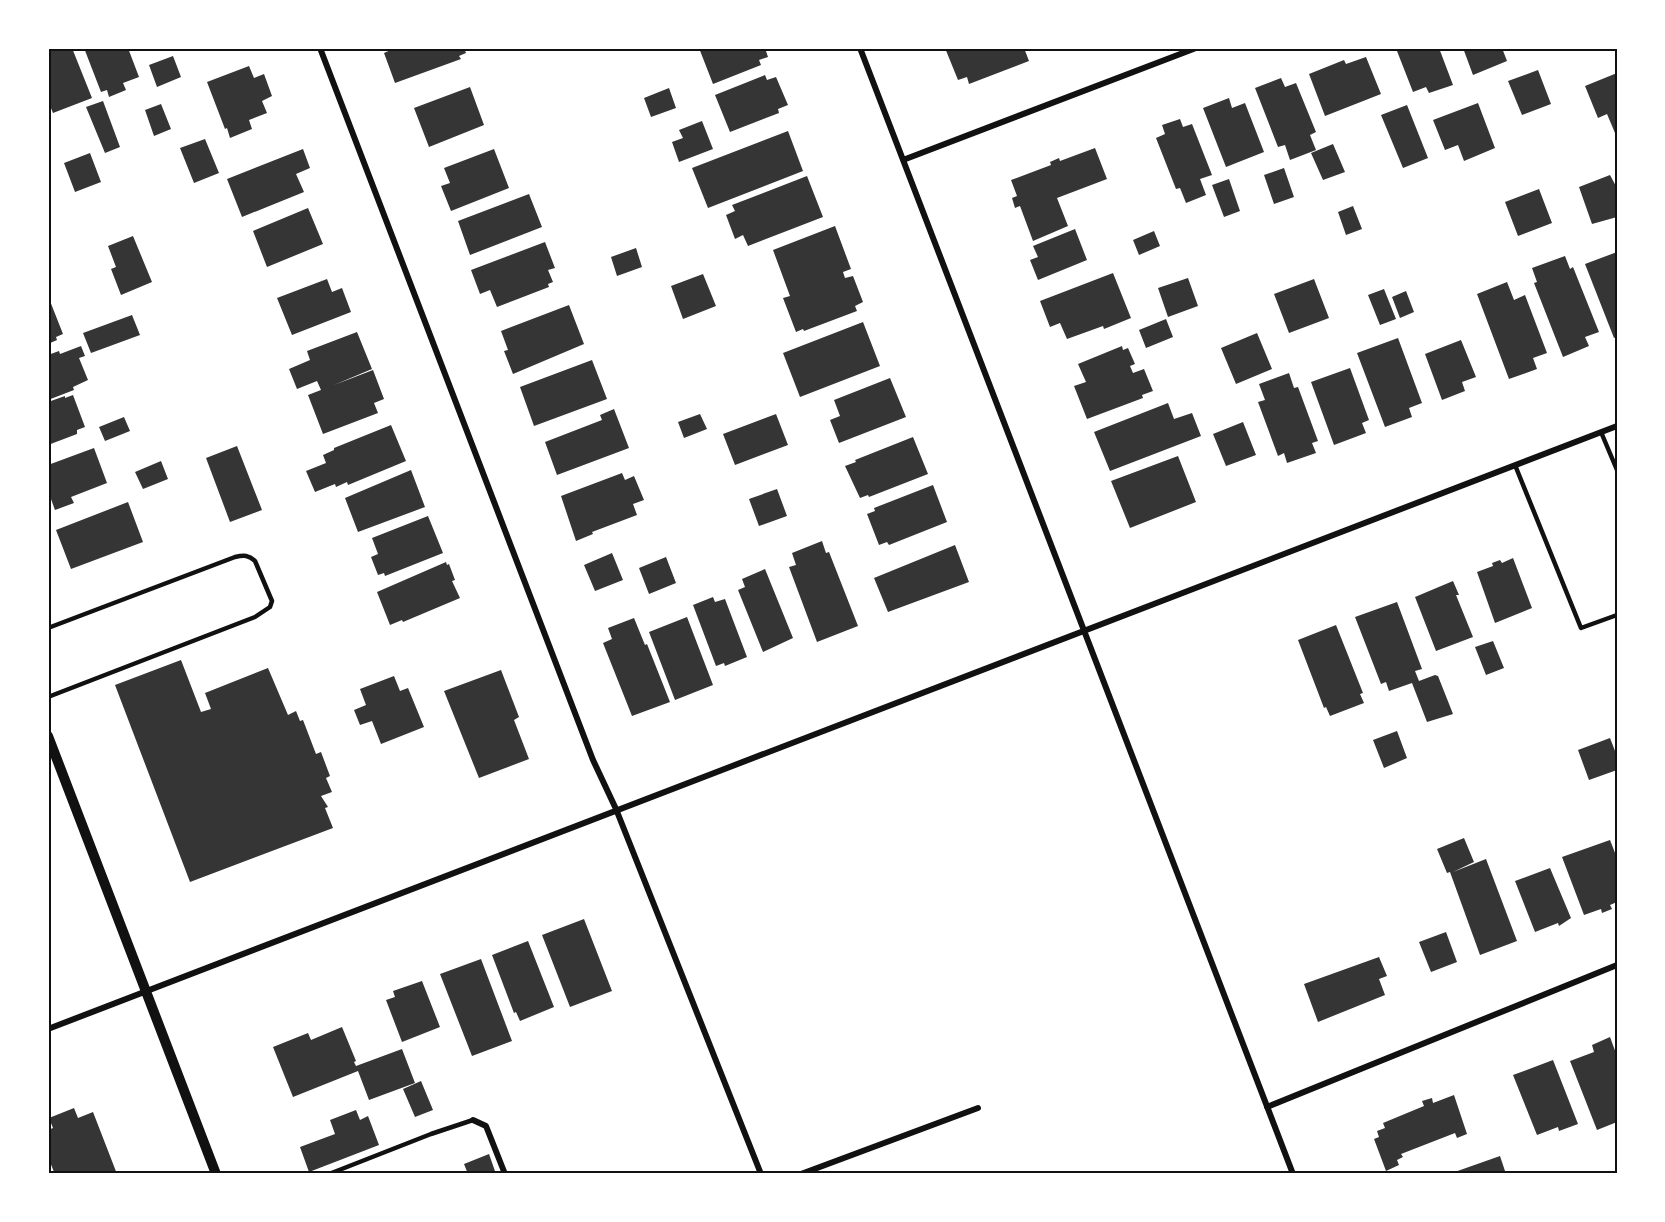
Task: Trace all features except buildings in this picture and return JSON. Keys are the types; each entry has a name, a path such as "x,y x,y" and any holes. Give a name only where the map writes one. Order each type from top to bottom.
{"street":[{"path":"320,48 589,749 616,809 761,1174"},
{"path":"860,48 1293,1174"},
{"path":"903,160 1196,48"},
{"path":"48,1029 1617,426"},
{"path":"49,742 216,1174"},
{"path":"1267,1107 1617,965"},
{"path":"801,1174 978,1108"},
{"path":"473,1120 486,1126 505,1174"}],"lane":[{"path":"1601,432 1617,470"},
{"path":"1515,465 1581,628 1617,615"},
{"path":"48,628 236,556 244,555 250,556 255,561 272,601 270,607 255,617 48,697"},
{"path":"329,1174 473,1120"}]}
